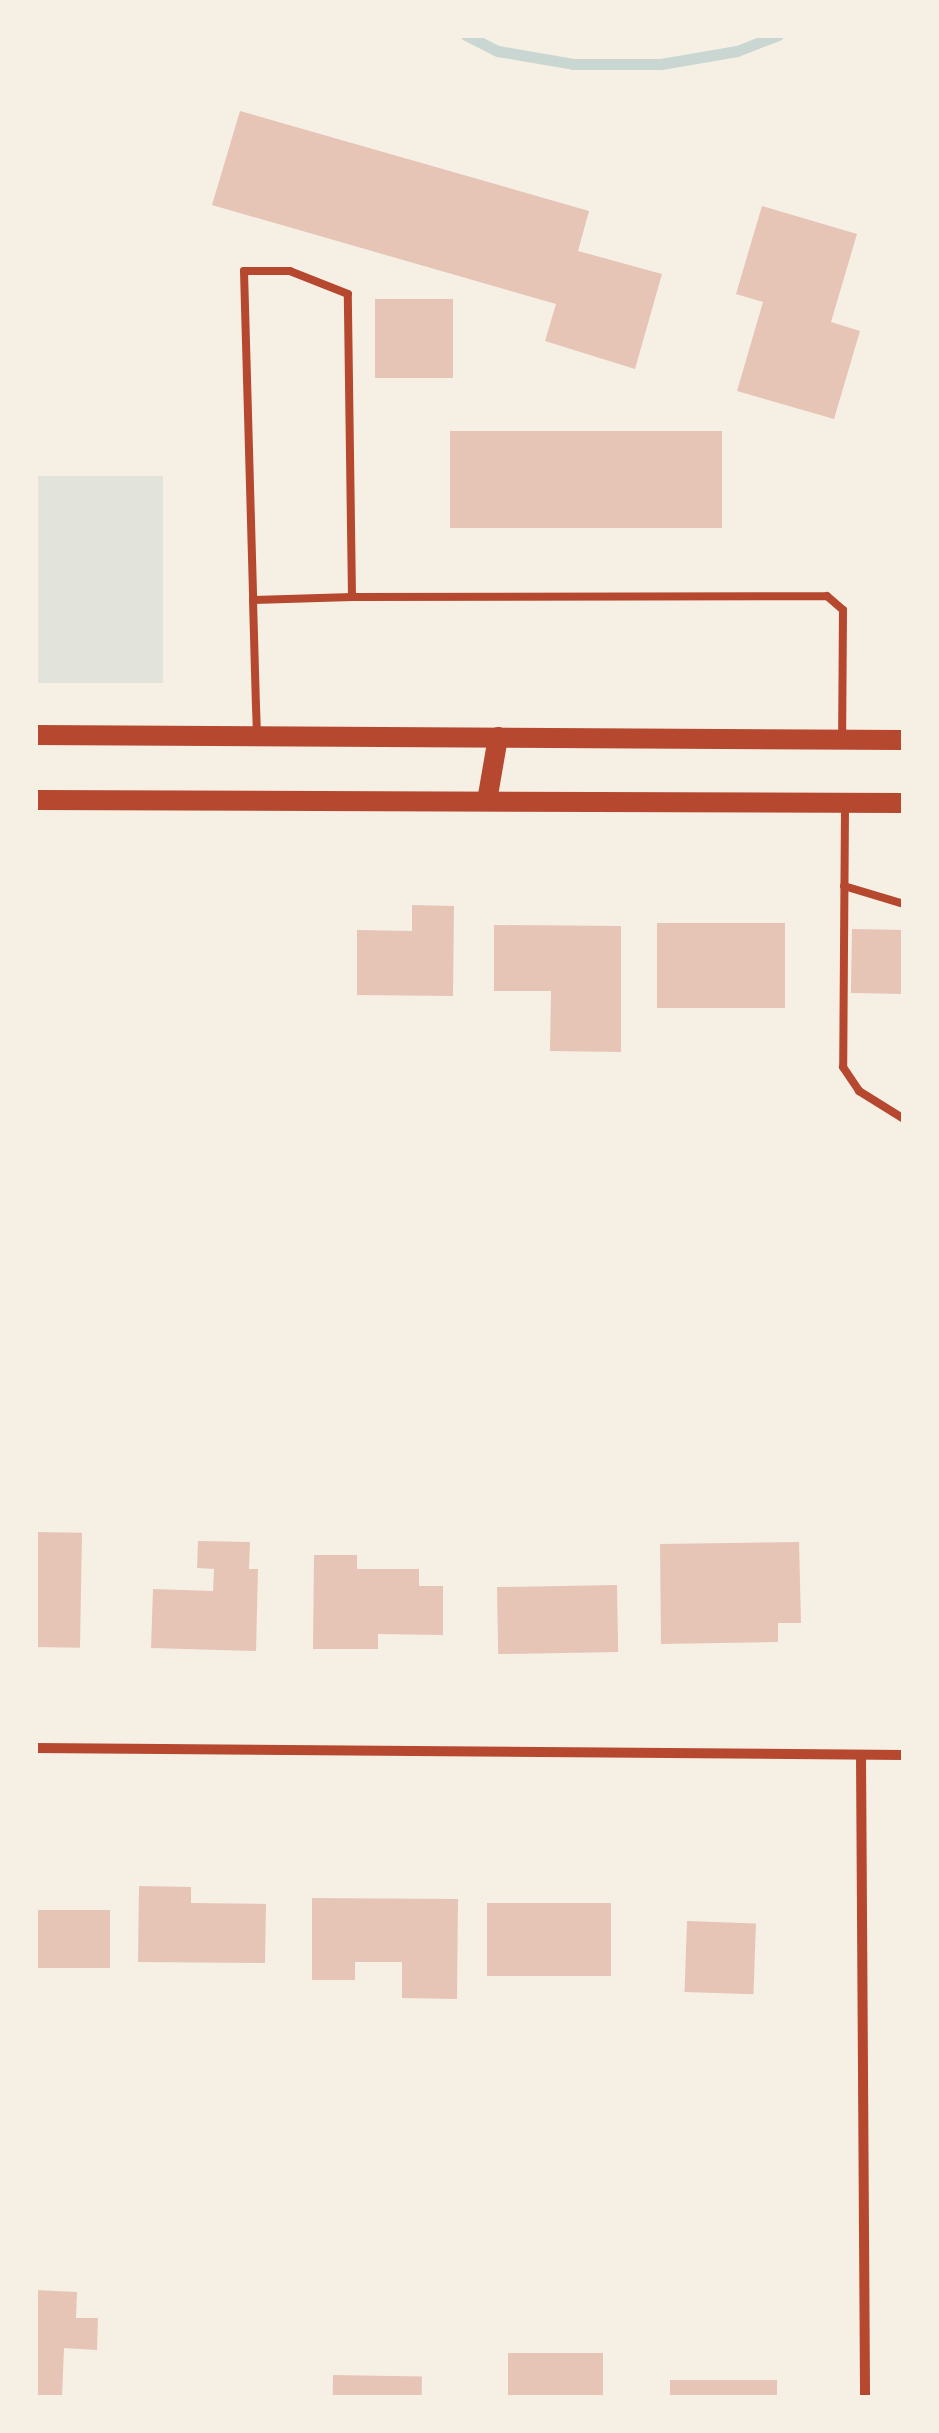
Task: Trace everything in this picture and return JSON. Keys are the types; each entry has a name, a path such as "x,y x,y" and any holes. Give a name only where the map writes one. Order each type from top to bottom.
{"main road":[{"path":"35,735 904,740"},
{"path":"487,801 498,738"},
{"path":"35,800 845,802 903,798"}],"street":[{"path":"35,1748 904,1755"},
{"path":"861,1755 865,2398"}],"lane":[{"path":"257,736 244,271 290,271 348,294 352,597"},
{"path":"253,600 827,596 843,610 842,740"},
{"path":"845,802 843,1067 859,1091 904,1119"},
{"path":"844,886 904,904"}],"shaded area":[{"path":"35,476 163,476 163,683 35,683"}],"building":[{"path":"240,111 589,211 578,251 662,274 635,369 545,341 556,304 212,205"},
{"path":"762,206 857,234 831,322 860,331 834,419 737,391 763,302 736,294"},
{"path":"375,299 453,299 453,378 375,378"},
{"path":"450,431 722,431 722,528 450,528"},
{"path":"412,905 454,906 453,996 357,995 357,930 412,931"},
{"path":"657,923 785,923 785,1008 657,1008"},
{"path":"494,925 621,926 621,1052 550,1051 551,991 494,991"},
{"path":"852,929 904,930 903,994 851,993"},
{"path":"35,1532 82,1533 80,1648 35,1647"},
{"path":"198,1541 250,1542 249,1569 258,1569 256,1651 151,1648 153,1589 213,1591 214,1569 197,1568"},
{"path":"799,1542 801,1623 778,1623 778,1642 661,1644 660,1544"},
{"path":"314,1555 357,1555 357,1569 419,1569 419,1586 443,1586 443,1635 378,1634 378,1649 313,1649"},
{"path":"617,1585 618,1652 498,1654 497,1587"},
{"path":"139,1886 191,1887 191,1903 266,1904 265,1963 138,1962"},
{"path":"312,1898 458,1899 457,1999 402,1998 402,1962 355,1962 355,1980 312,1980"},
{"path":"487,1903 611,1903 611,1976 487,1976"},
{"path":"35,1910 110,1910 110,1968 35,1968"},
{"path":"687,1921 756,1923 753,1994 685,1992"},
{"path":"35,2290 77,2292 76,2318 98,2318 97,2350 64,2348 62,2398 35,2398"},
{"path":"508,2353 603,2353 603,2398 508,2398"},
{"path":"333,2375 422,2377 422,2398 333,2398"},
{"path":"670,2380 777,2380 777,2398 670,2398"}],"waterway":[{"path":"466,35 498,51 573,64 661,64 737,51 778,35"}]}
